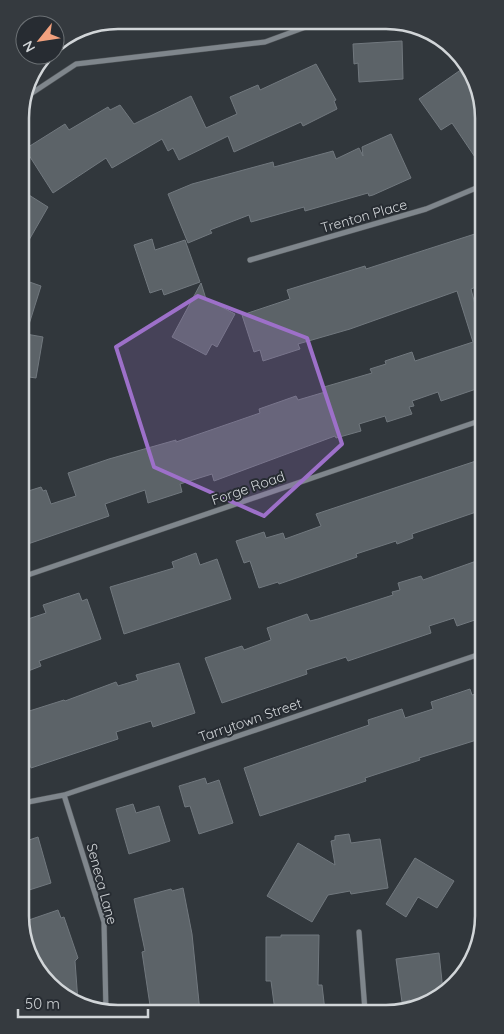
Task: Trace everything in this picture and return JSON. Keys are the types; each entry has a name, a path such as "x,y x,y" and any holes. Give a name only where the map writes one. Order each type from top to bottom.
{"street":[{"path":"33,92 76,64 265,42 300,29"},
{"name":"Trenton Place","path":"250,260 426,209 475,189"},
{"name":"Forge Road","path":"29,575 475,422"},
{"name":"Tarrytown Street","path":"29,802 64,794 475,656"},
{"name":"Seneca Lane","path":"64,794 104,922 106,1004"},
{"path":"359,932 365,1005"}],"highlighted area":[{"path":"198,296 307,338 342,444 264,516 154,467 116,347"}],"building":[{"path":"402,41 403,79 359,82 358,63 354,64 353,44"},
{"path":"316,64 336,100 334,101 337,109 303,126 301,122 234,152 228,136 179,160 173,148 168,151 162,139 112,168 106,158 53,193 29,155 29,146 65,124 69,130 108,107 110,110 120,105 134,124 191,96 206,128 237,114 230,97 258,85 260,90"},
{"path":"461,70 472,95 474,106 475,157 452,123 441,130 419,99"},
{"path":"391,134 411,178 373,195 369,196 368,193 305,211 304,207 251,222 249,215 210,230 212,233 188,243 168,194 192,184 273,162 274,167 333,151 336,159 359,148 363,156 362,147"},
{"path":"29,195 48,207 29,240"},
{"path":"475,234 475,287 471,289 475,304 475,389 441,401 438,392 412,401 414,406 409,407 412,414 387,422 385,416 359,424 361,431 336,438 335,436 214,481 212,474 180,484 182,492 148,503 145,490 105,504 109,516 29,544 29,491 41,487 43,491 46,490 51,504 76,496 68,473 109,459 176,440 176,442 260,413 259,409 296,396 298,400 325,392 324,387 372,373 370,369 386,364 385,361 412,352 415,361 473,342 457,291 350,329 298,344 300,349 263,361 260,350 254,352 242,315 290,299 287,290 365,266 366,269"},
{"path":"152,239 155,250 185,240 200,282 164,295 162,289 150,293 134,245"},
{"path":"29,282 41,286 29,324"},
{"path":"201,283 206,299 235,314 217,347 212,344 206,355 172,337"},
{"path":"29,335 43,337 36,378 29,377"},
{"path":"475,461 475,512 412,534 413,538 397,544 396,541 356,554 357,557 279,584 278,582 259,588 250,561 244,563 236,541 264,532 266,538 283,533 285,539 321,526 316,514"},
{"path":"196,553 200,565 217,559 231,599 124,634 110,587 174,568 172,562"},
{"path":"475,561 475,620 457,626 454,618 429,626 431,633 348,661 346,657 306,670 307,674 222,703 205,658 242,646 244,650 271,640 267,628 307,614 310,621 318,619 393,595 392,592 400,590 398,583 421,576 423,580"},
{"path":"79,593 82,601 87,599 101,639 39,661 41,666 29,671 29,619 46,613 43,605"},
{"path":"179,663 195,713 153,727 151,721 116,732 118,739 31,768 29,761 29,711 65,701 116,682 118,686 138,680 136,675"},
{"path":"470,689 472,695 475,694 475,740 419,758 420,760 365,778 366,781 260,816 244,768 369,725 368,720 402,709 405,718 433,709 431,702"},
{"path":"205,778 207,784 219,780 233,823 199,834 190,806 185,807 179,786"},
{"path":"133,804 136,813 159,806 170,841 129,854 116,809"},
{"path":"349,834 351,843 380,839 388,888 351,894 350,891 328,895 312,922 267,896 298,843 335,865 331,841 335,840 335,836"},
{"path":"38,837 51,883 29,890 29,840"},
{"path":"415,858 454,881 437,908 418,897 406,917 386,904"},
{"path":"183,888 192,934 199,1005 150,1005 142,952 145,951 134,899 171,889 172,891"},
{"path":"58,910 61,918 64,917 78,958 75,961 78,995 59,983 44,966 32,939 29,920"},
{"path":"281,935 319,935 318,985 322,985 324,1005 274,1005 271,981 266,981 266,937 281,937"},
{"path":"439,953 442,985 425,996 410,1002 410,1000 402,1002 396,959"}]}
